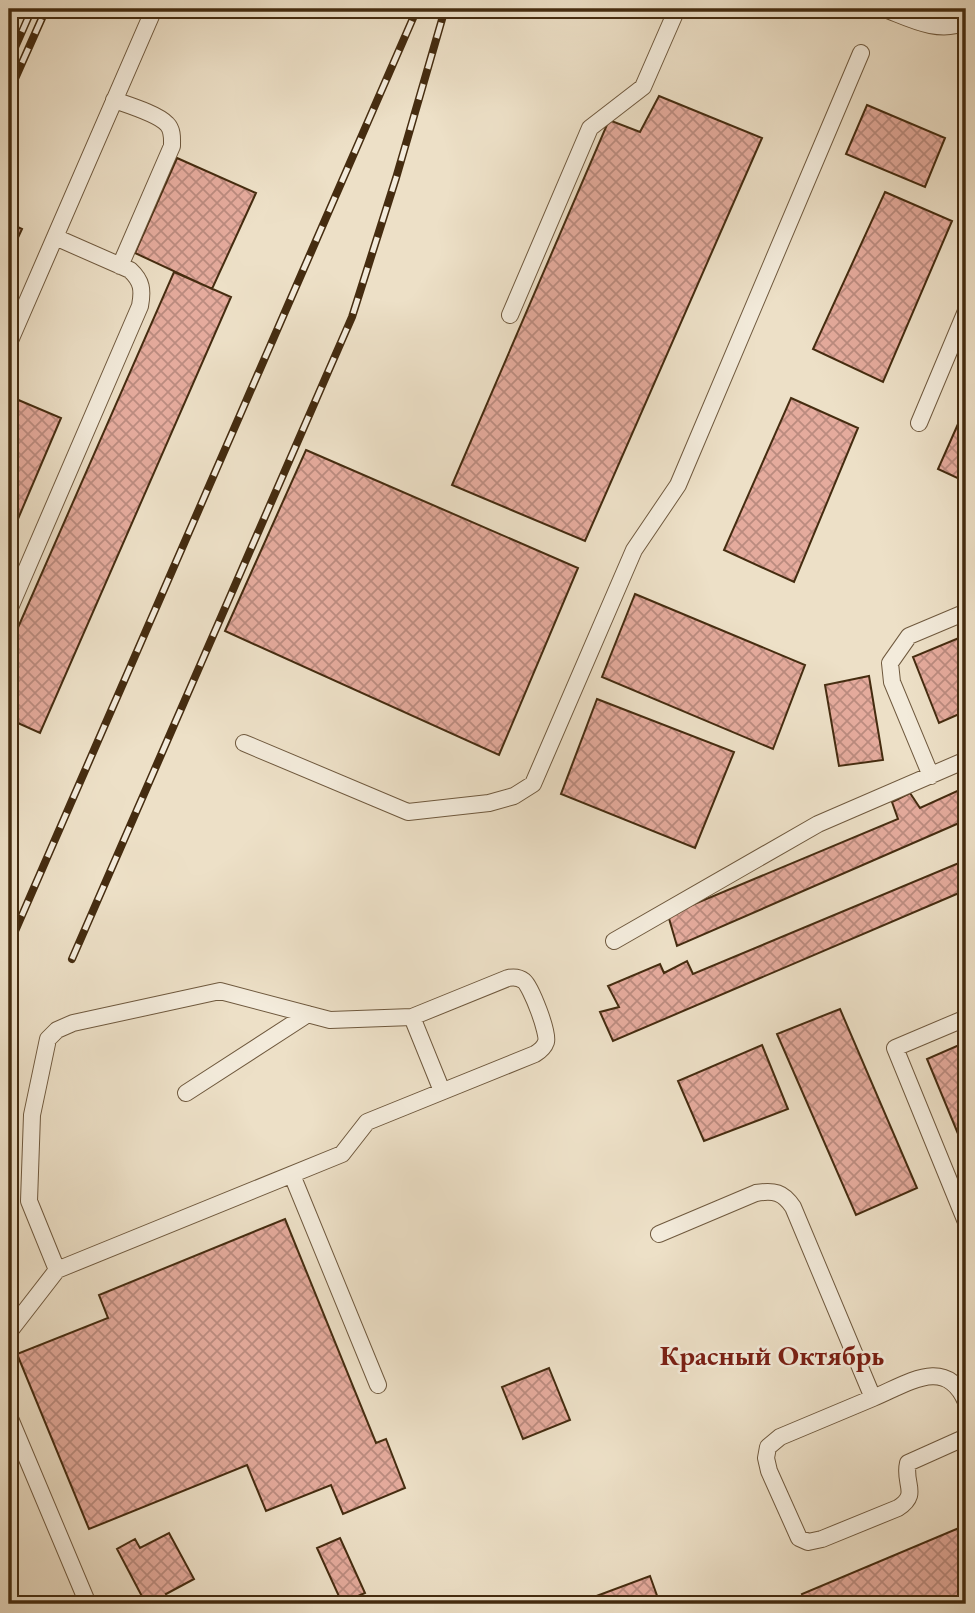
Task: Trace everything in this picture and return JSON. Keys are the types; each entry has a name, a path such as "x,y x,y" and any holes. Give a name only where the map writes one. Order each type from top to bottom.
{"lane":[{"path":"9,344 153,9"},
{"path":"510,315 590,128 643,87 677,9"},
{"path":"885,9 936,27 956,26 966,22"},
{"path":"244,743 408,813 489,803 514,796 533,784 634,550 678,485 861,53"},
{"path":"114,100 160,119 169,125 172,135 172,146 120,266"},
{"path":"9,610 140,306 143,292 140,279 130,270 55,237"},
{"path":"919,423 966,311"},
{"path":"931,776 892,682 890,663 909,636 966,612"},
{"path":"614,941 818,824 966,760"},
{"path":"9,1332 57,1270 342,1154 368,1122 535,1054 543,1048 547,1040 546,1030 528,987 523,980 508,978 412,1017 330,1020 220,990 73,1023 57,1030 48,1039 32,1115 29,1201 57,1270"},
{"path":"186,1093 308,1014"},
{"path":"412,1017 442,1091"},
{"path":"966,1018 895,1048 966,1222"},
{"path":"292,1175 378,1385"},
{"path":"659,1234 756,1193 771,1190 785,1196 793,1207 873,1398"},
{"path":"966,1402 954,1381 939,1375 923,1378 780,1437 768,1447 766,1458 769,1471 799,1538 808,1542 822,1539 898,1508 907,1502 911,1493 906,1472 908,1464 966,1437"},
{"path":"9,1416 88,1604"}],"building":[{"path":"659,96 762,138 585,541 452,485 609,120 640,132"},
{"path":"867,105 945,138 925,187 846,154"},
{"path":"177,158 256,193 212,289 135,253"},
{"path":"885,192 952,221 883,382 813,349"},
{"path":"9,223 22,229 9,257"},
{"path":"174,272 231,297 40,733 9,719 9,648"},
{"path":"9,396 61,418 9,540"},
{"path":"791,398 858,428 794,582 724,550"},
{"path":"966,406 966,482 938,469"},
{"path":"306,450 578,568 499,755 225,631"},
{"path":"635,594 805,665 773,749 602,677"},
{"path":"966,635 966,711 939,723 913,657"},
{"path":"869,676 883,760 839,766 825,685"},
{"path":"597,699 734,752 695,848 561,794"},
{"path":"966,787 966,820 677,946 668,915 898,819 892,802 910,793 920,808"},
{"path":"966,860 966,890 613,1041 600,1012 619,1007 608,986 660,964 664,973 687,961 693,974"},
{"path":"840,1009 917,1188 856,1215 777,1034"},
{"path":"966,1042 966,1153 927,1059"},
{"path":"762,1045 788,1109 704,1141 678,1081"},
{"path":"285,1219 376,1443 386,1439 405,1488 343,1514 331,1485 266,1511 247,1465 89,1529 17,1354 108,1318 99,1295"},
{"path":"549,1368 570,1420 523,1439 502,1387"},
{"path":"966,1525 966,1604 806,1604 802,1594"},
{"path":"169,1533 194,1579 166,1594 171,1603 146,1604 117,1549 135,1539 140,1548"},
{"path":"340,1538 365,1593 342,1603 317,1548"},
{"path":"650,1576 660,1604 575,1604"}],"railway":[{"path":"9,61 32,9"},
{"path":"9,92 46,9"},
{"path":"9,945 417,9"},
{"path":"72,959 352,317 445,9"}],"district":[{"name":"Красный Октябрь","path":"772,1355"}]}
